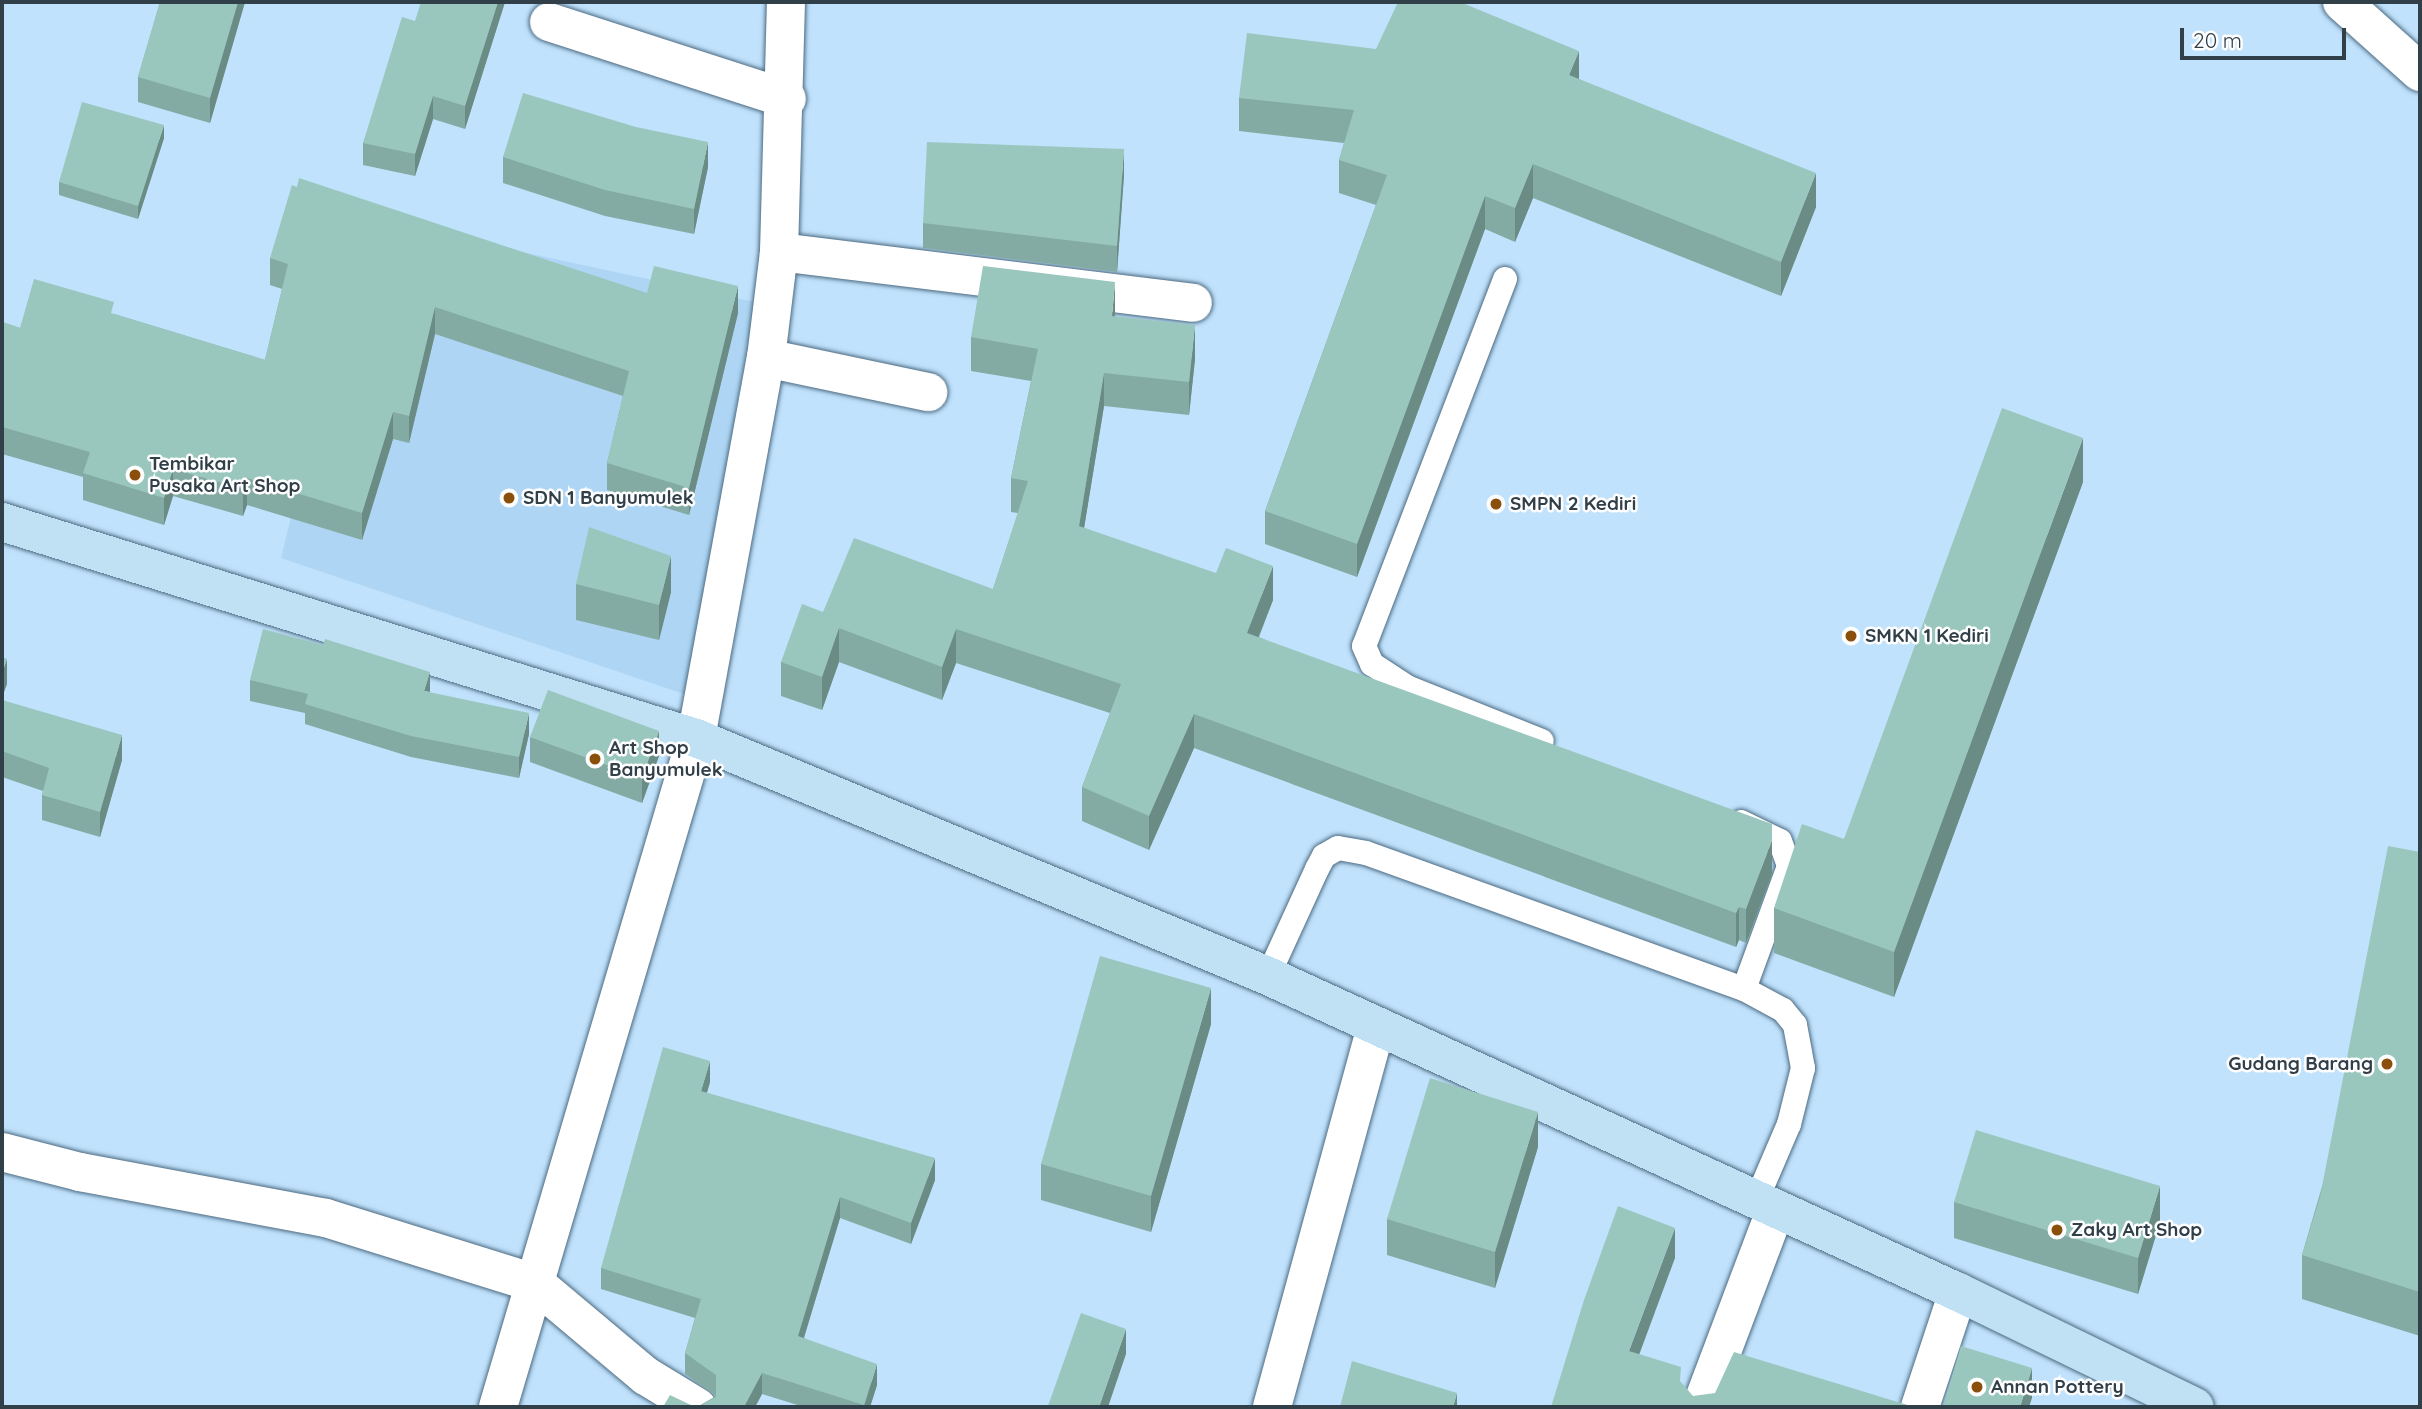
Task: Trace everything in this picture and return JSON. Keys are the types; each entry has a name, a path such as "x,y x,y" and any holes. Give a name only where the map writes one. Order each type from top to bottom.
{"main road":[{"path":"2,522 695,738 1268,976 1958,1292 2195,1407"}],"street":[{"path":"498,1407 695,738 766,358 779,252 787,99 786,2"},
{"path":"2342,2 2420,72"},
{"path":"549,22 787,99"},
{"path":"779,252 1193,303"},
{"path":"766,358 928,392"},
{"path":"1272,1407 1376,1026"},
{"path":"2,1152 80,1172 326,1218 536,1283 646,1376 697,1407"},
{"path":"1701,1407 1766,1205"},
{"path":"1920,1407 1958,1292"}],"lane":[{"path":"1505,279 1364,646 1372,664 1407,687 1562,750"},
{"path":"1717,813 1769,834 1780,841 1788,857 1787,877 1744,989"},
{"path":"1268,976 1324,856 1338,848 1366,853 1744,989 1783,1010 1796,1025 1803,1068 1766,1205"}],"shaded area":[{"name":"SDN 1 Banyumulek","path":"364,218 755,302 687,695 281,558"}],"building":[{"path":"160,2 238,2 210,98 138,77"},
{"path":"421,2 498,2 465,106 433,96 415,154 363,143 402,17 415,21"},
{"path":"1398,2 1460,2 1579,51 1569,75 1816,173 1781,262 1533,164 1515,208 1485,196 1357,544 1265,511 1387,175 1339,160 1354,110 1239,98 1247,33 1376,49"},
{"path":"523,93 636,127 708,142 694,209 605,190 503,157"},
{"path":"82,102 164,125 138,206 59,182"},
{"path":"927,142 1124,149 1117,246 923,223"},
{"path":"299,178 647,293 654,266 738,286 689,488 607,463 629,371 435,307 409,416 393,412 362,513 247,478 243,489 173,469 164,498 83,473 90,452 2,427 2,322 20,328 34,279 114,302 111,313 265,360 288,264 270,258 292,185 297,187"},
{"path":"983,266 1115,282 1112,316 1195,325 1189,382 1104,373 1079,526 1216,573 1226,548 1273,566 1247,633 1772,824 1772,840 1746,909 1739,907 1736,913 1194,714 1149,816 1082,787 1121,684 956,629 942,667 839,628 822,677 781,662 802,604 823,612 854,538 993,589 1028,481 1011,478 1038,349 971,337"},
{"path":"2002,408 2083,438 1894,952 1774,908 1802,824 1844,839"},
{"path":"589,527 671,556 659,605 576,584"},
{"path":"263,629 323,645 325,639 430,672 424,691 529,713 519,757 411,736 305,704 308,694 250,680"},
{"path":"2,657 7,659 2,673"},
{"path":"548,690 659,731 642,778 530,737"},
{"path":"2,700 122,735 100,812 42,795 49,768 2,751"},
{"name":"Gudang Barang","path":"2388,846 2420,852 2420,1292 2302,1255 2320,1197"},
{"path":"1100,956 1211,988 1151,1196 1041,1164"},
{"path":"663,1047 710,1061 701,1091 935,1158 911,1223 840,1197 798,1336 877,1364 864,1405 762,1373 744,1407 697,1407 716,1397 716,1375 685,1353 701,1299 601,1268"},
{"path":"1430,1078 1538,1112 1495,1252 1387,1219"},
{"path":"1976,1130 2160,1186 2138,1258 1954,1202"},
{"path":"1618,1206 1675,1228 1629,1351 1681,1367 1680,1381 1693,1396 1715,1393 1734,1352 1914,1407 1551,1407 1584,1300"},
{"path":"1081,1313 1126,1329 1099,1407 1048,1406"},
{"path":"1961,1346 2032,1368 2020,1407 1943,1407"},
{"path":"1352,1361 1457,1393 1453,1407 1340,1407"},
{"path":"670,1395 695,1407 663,1407"}],"place":[{"name":"Tembikar Pusaka Art Shop","path":"135,475"},
{"name":"SDN 1 Banyumulek","path":"509,498"},
{"name":"SMPN 2 Kediri","path":"1496,504"},
{"name":"SMKN 1 Kediri","path":"1851,636"},
{"name":"Art Shop Banyumulek","path":"595,759"},
{"name":"Gudang Barang","path":"2387,1064"},
{"name":"Zaky Art Shop","path":"2057,1230"},
{"name":"Annan Pottery","path":"1977,1387"}]}
